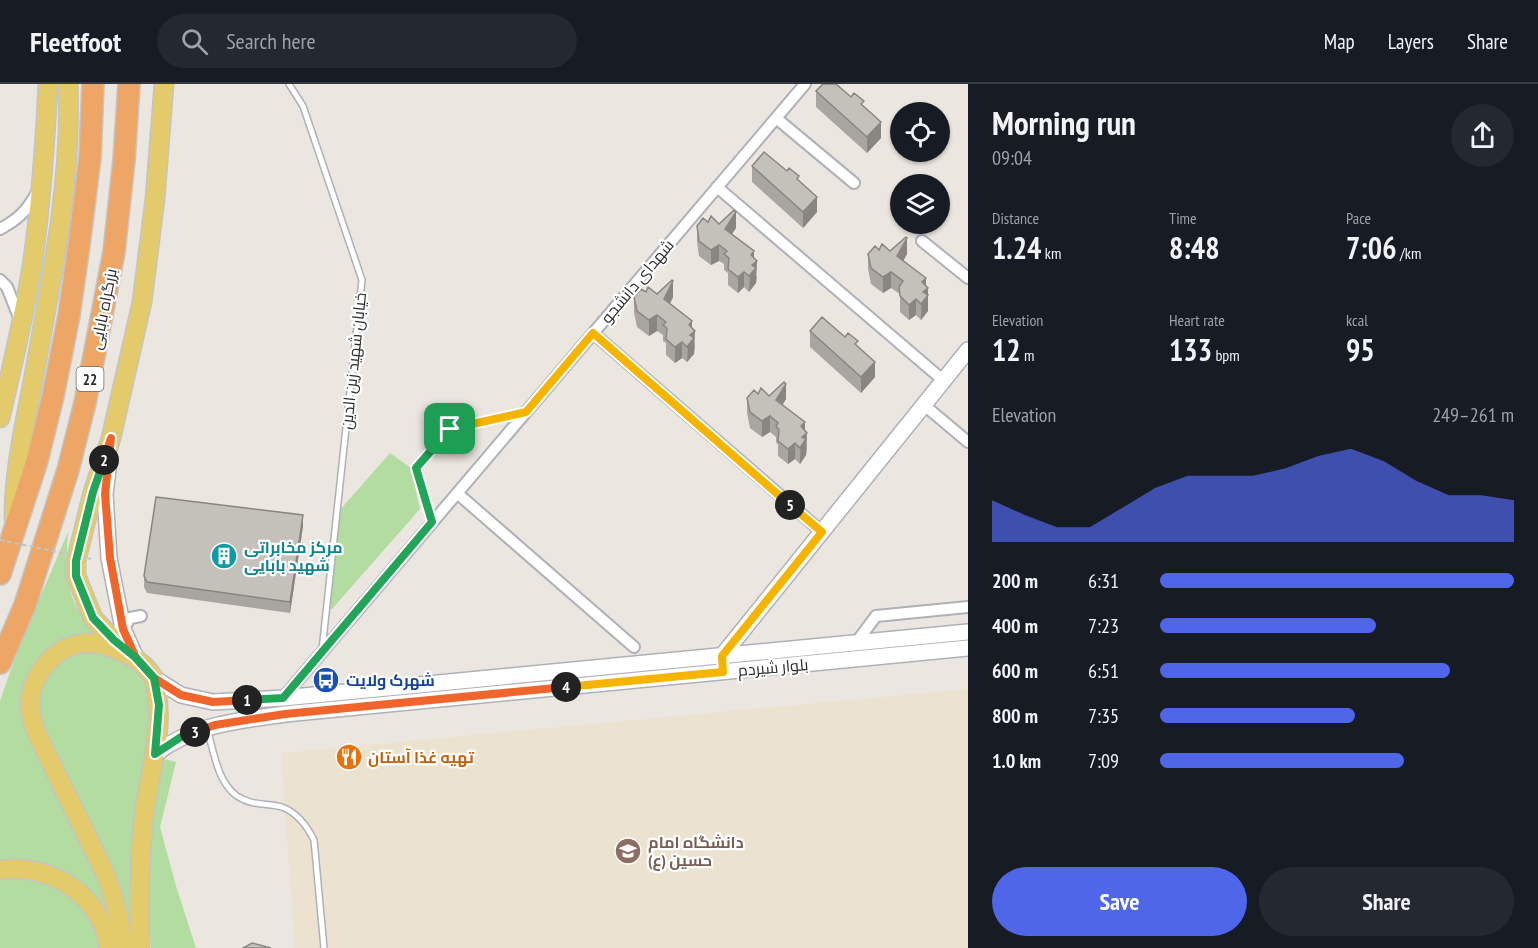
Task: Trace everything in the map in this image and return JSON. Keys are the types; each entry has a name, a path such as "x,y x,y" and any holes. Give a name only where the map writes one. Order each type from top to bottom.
{"highway":[{"name":"بزرگراه بابایی","path":"0,574 7,534 38,461 69,315 90,157 93,84"},
{"name":"بزرگراه بابایی","path":"0,663 25,605 68,470 85,403 114,252 129,84"}],"main road":[{"path":"0,418 22,324 32,264 45,148 48,84"},
{"path":"7,534 60,216 68,145 68,84"},
{"path":"158,84 162,117"},
{"path":"140,948 139,881 143,822 160,750 159,705 154,678 93,618 76,576 76,561 93,492 111,438 142,302 156,199 164,84"},
{"path":"723,672 722,656 968,350"},
{"path":"111,438 105,494 110,558 123,629 136,658"},
{"name":"بلوار شیردم","path":"154,678 181,695 283,698 968,632"},
{"path":"123,948 120,918 109,882 37,734 31,718 30,703 33,684 41,669 55,655 72,645 88,642 100,644 136,658"},
{"name":"بلوار شیردم","path":"160,750 184,735 211,726 285,714 968,648"},
{"path":"211,726 209,707 216,697"},
{"path":"283,698 285,714"},
{"path":"0,870 22,869 44,872 77,890 102,922 109,948"}],"street":[{"name":"شهدای دانشجو","path":"283,698 805,84"},
{"path":"776,118 854,183"},
{"path":"0,229 13,222 30,207 41,186"},
{"path":"717,187 944,381"},
{"path":"922,241 968,278"},
{"path":"0,280 7,287 22,324"},
{"path":"593,333 822,532"},
{"path":"924,405 968,442"},
{"path":"457,493 634,647"},
{"path":"856,643 876,616 968,607"},
{"path":"123,629 130,618 141,616"}],"lane":[{"name":"خیابان شهید زین الدین","path":"289,84 303,106 362,280 322,652"},
{"path":"432,522 416,468 450,429 526,412"},
{"path":"211,726 219,771 237,796 252,803 282,807 298,817 308,828 314,840 324,948"}],"path":[{"path":"7,534 91,559"}],"shaded area":[{"name":"دانشگاه امام حسین (ع)","path":"968,689 968,948 295,948 281,753"}],"green space":[{"path":"390,453 411,468 420,509 330,609 339,511"},
{"path":"68,532 67,575 73,599 79,611 98,634 79,637 26,691 106,894 116,928 97,901 0,864 0,701 18,649"},
{"path":"103,650 137,670 152,692 155,719 134,866 130,946 37,717 39,686 65,655"},
{"path":"164,759 176,762 160,827 196,948 151,948 148,901 149,832"},
{"path":"0,877 39,879 64,890 91,917 102,948 0,948"}],"building":[{"path":"823,84 836,84 851,97 854,93 864,101 861,104 881,122 867,137 816,91"},
{"path":"764,152 787,171 789,168 799,176 797,179 817,197 803,212 752,166"},
{"path":"734,210 736,212 725,229 754,251 751,255 757,261 752,265 756,268 749,276 744,272 738,277 728,269 729,258 724,254 727,251 719,245 711,250 699,241 697,226 703,218 708,222 711,216 719,224"},
{"path":"906,237 897,256 926,278 922,282 928,288 923,292 928,295 921,304 916,299 909,305 900,296 899,287 903,281 891,272 883,277 871,268 868,254 875,246 879,250 882,244 890,251"},
{"path":"672,280 664,299 692,321 689,325 695,331 690,335 694,338 687,347 682,342 675,347 666,339 667,328 663,325 666,322 657,315 649,320 637,311 634,297 641,289 646,292 648,287 657,294"},
{"path":"822,317 845,337 848,333 858,341 855,344 875,362 861,377 810,331"},
{"path":"784,382 786,384 776,400 805,422 801,426 807,433 802,437 806,439 800,448 795,443 788,449 778,441 779,430 776,426 778,423 770,416 762,421 750,412 747,398 754,390 758,394 761,388 769,396"},
{"name":"مرکز مخابراتی شهید بابایی","path":"156,497 303,515 290,602 147,582 144,576"},
{"path":"252,943 271,948 243,948"}],"place":[{"name":"مرکز مخابراتی شهید بابایی","path":"224,556"},
{"name":"شهرک ولایت","path":"326,680"},
{"name":"تهیه غذا آستان","path":"349,757"},
{"name":"دانشگاه امام حسین (ع)","path":"628,851"}],"route":[{"path":"450,429 416,468 432,522 283,698 213,702 181,695 154,678 136,658 123,629 110,558 105,494 111,438 93,492 76,561 76,576 93,618 154,678 159,705 155,754 184,735 215,725 285,714 723,672 722,656 822,532 593,333 526,412 450,429"}]}
